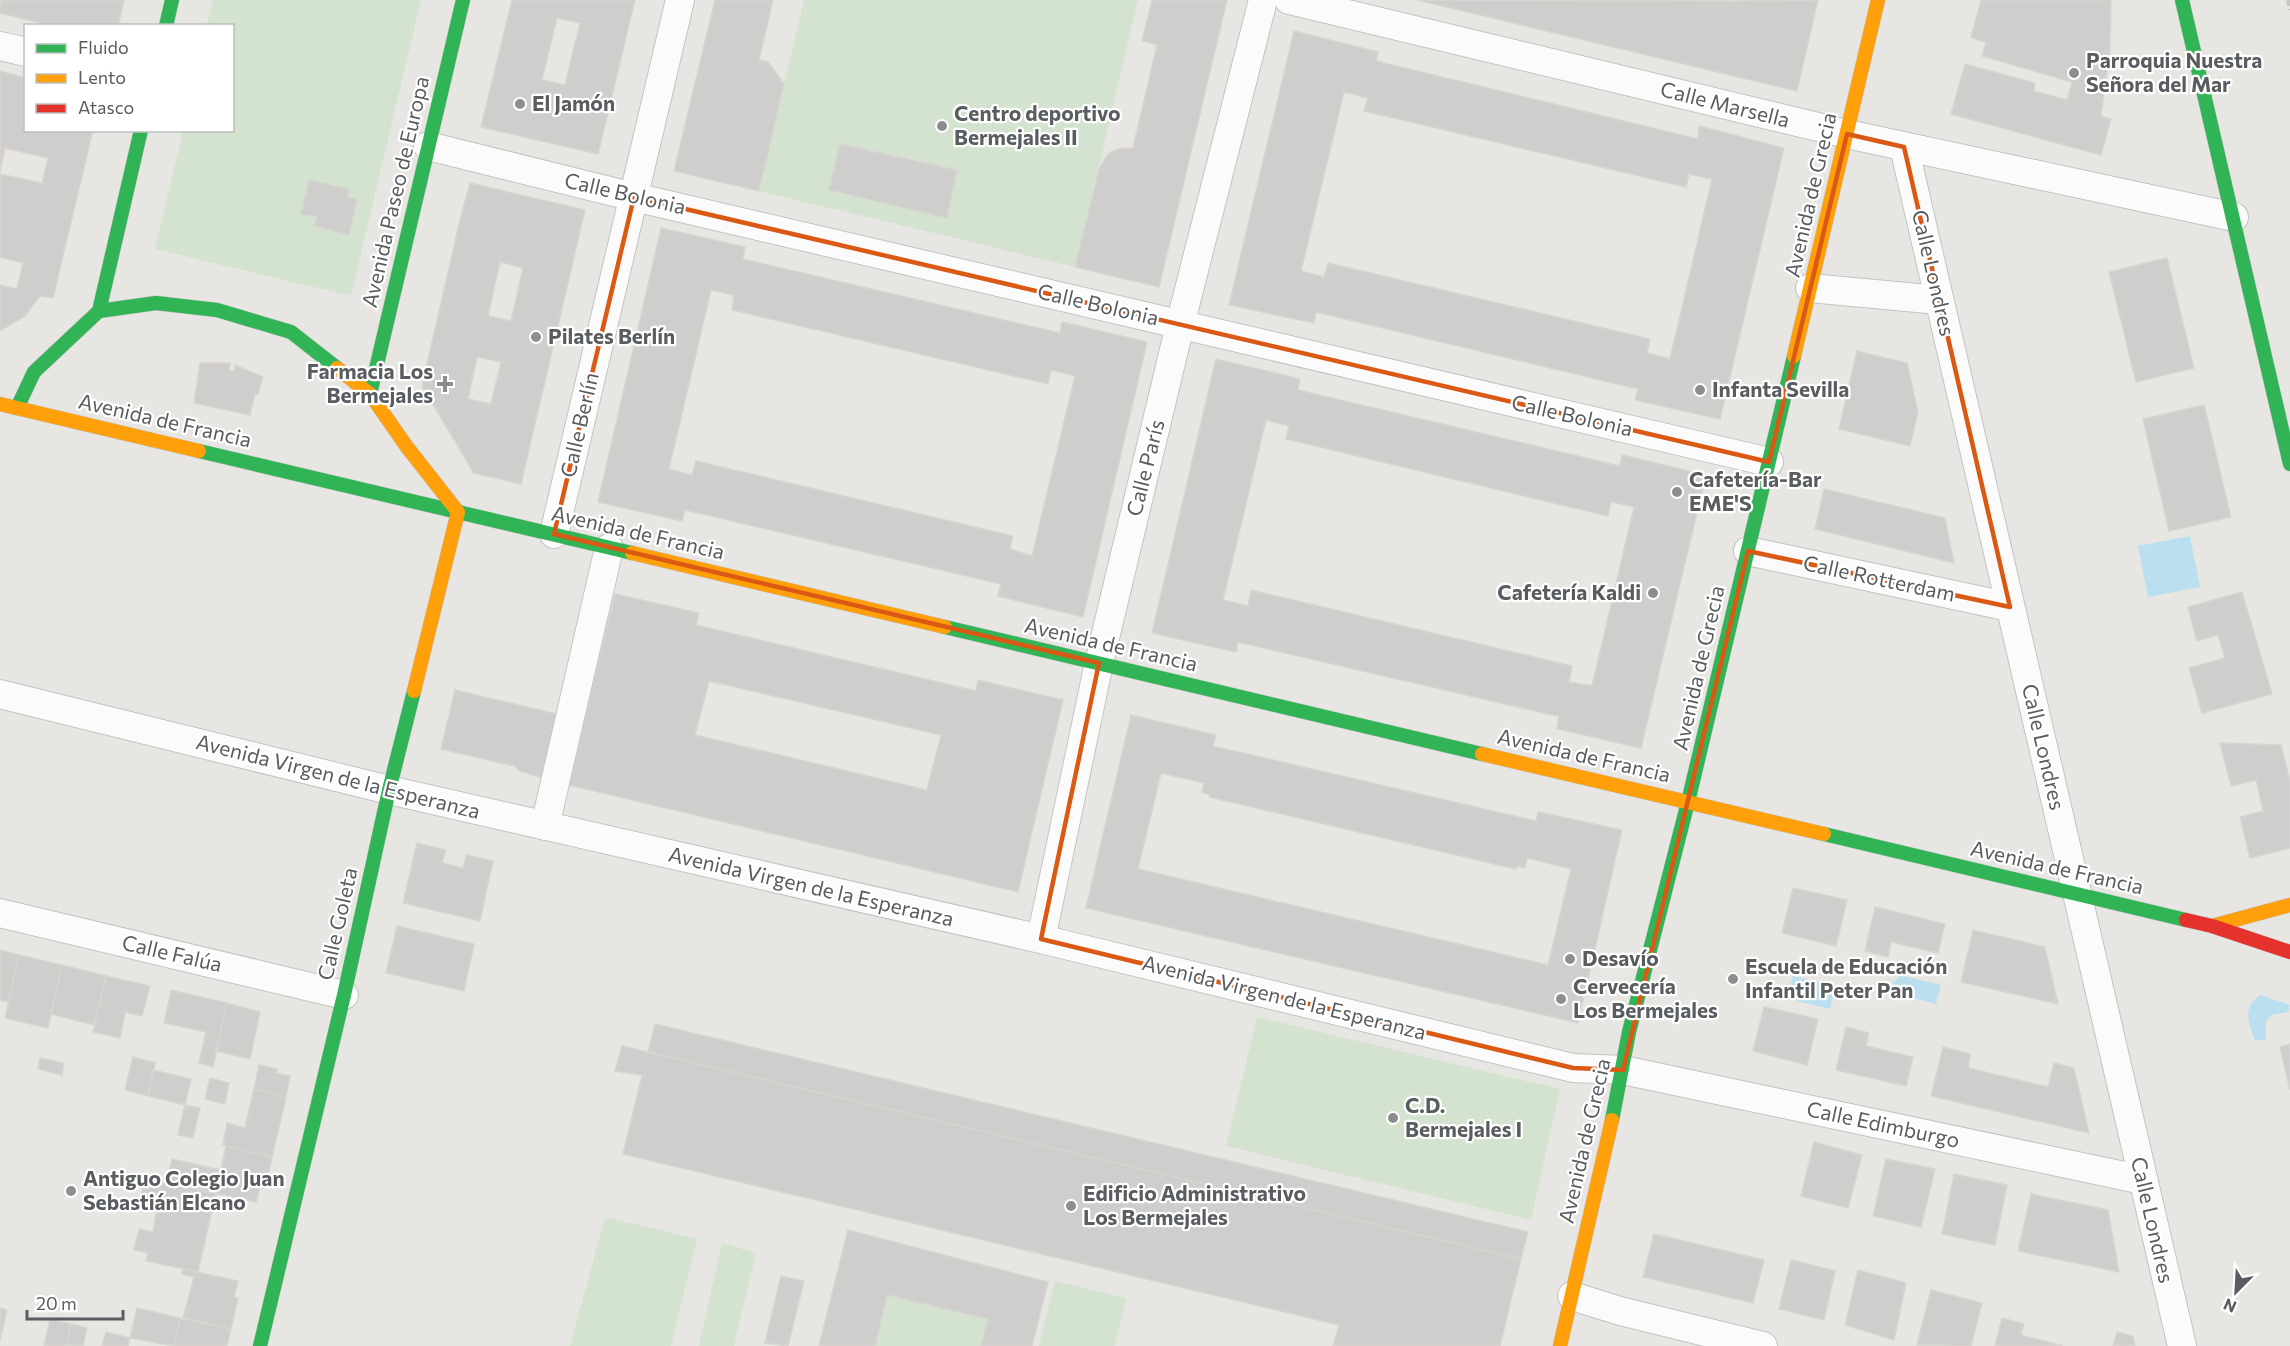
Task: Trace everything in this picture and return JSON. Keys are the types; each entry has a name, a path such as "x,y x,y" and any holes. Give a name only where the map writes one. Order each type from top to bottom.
{"street":[{"path":"166,24 172,0"},
{"name":"Avenida Paseo de Europa","path":"370,394 463,0"},
{"name":"Calle Berlín","path":"554,534 680,0"},
{"name":"Calle París","path":"1041,939 1099,663 1180,325 1263,0"},
{"name":"Calle Marsella","path":"1289,0 1847,134 2234,217"},
{"name":"Avenida de Grecia","path":"1560,1346 1623,1070 1629,1032 1688,802 1878,0"},
{"path":"2182,0 2290,464"},
{"path":"0,46 24,52"},
{"path":"17,408 34,372 99,311 141,132"},
{"name":"Calle Bolonia","path":"428,146 634,197 1769,462"},
{"name":"Calle Londres","path":"1904,147 2182,1346"},
{"path":"1810,288 1939,300"},
{"path":"99,311 156,303 217,310 291,332 370,394 407,447 458,512"},
{"name":"Avenida de Francia","path":"0,404 2212,926 2290,952"},
{"name":"Calle Goleta","path":"260,1346 344,995 389,790 458,512"},
{"path":"545,826 609,548"},
{"name":"Calle Rotterdam","path":"1748,551 2010,607"},
{"name":"Avenida Virgen de la Esperanza","path":"0,694 389,790 1041,939 1573,1068 1623,1070"},
{"path":"2212,926 2290,905"},
{"name":"Calle Falúa","path":"0,913 344,995"},
{"name":"Calle Edimburgo","path":"1623,1070 2143,1180"},
{"path":"1572,1296 1620,1311 1763,1346"}],"path":[{"path":"2288,0 2290,10"}],"highlighted area":[{"path":"1847,134 1904,147 2010,607 1748,551 1623,1070 1573,1068 1041,939 1099,663 554,534 634,197 1769,462"}],"green space":[{"path":"213,0 421,0 351,296 155,249 183,132 234,132 234,24 207,24"},
{"name":"Centro deportivo Bermejales II","path":"804,0 1138,0 1075,267 759,191"},
{"name":"C.D. Bermejales I","path":"1257,1017 1560,1089 1531,1220 1226,1146"},
{"path":"605,1217 697,1239 671,1346 570,1346"},
{"path":"722,1243 756,1253 734,1346 699,1346"},
{"path":"1055,1281 1126,1298 1115,1346 1039,1346"},
{"path":"887,1295 988,1319 981,1346 875,1346"}],"water":[{"path":"2190,536 2200,587 2148,597 2138,546"},
{"path":"1899,975 1941,985 1936,1004 1894,993 1896,989 1892,982 1897,980"},
{"path":"1793,976 1831,985 1834,990 1830,1009 1793,1000 1797,987 1790,985"},
{"path":"2260,995 2290,1005 2288,1012 2271,1015 2266,1022 2266,1039 2255,1041 2248,1011 2250,1005"}],"building":[{"path":"1,0 124,0 118,24 46,24 0,13"},
{"path":"512,0 635,0 598,154 481,127","holes":["557,18 580,23 565,85 542,80"]},
{"path":"715,0 773,0 759,60 768,62 784,84 759,191 674,171"},
{"path":"1152,0 1227,0 1159,287 1075,267 1099,169 1111,152 1121,148 1133,148 1157,45 1142,41"},
{"path":"1417,0 1734,1 1818,0 1797,91"},
{"name":"Parroquia Nuestra Señora del Mar","path":"1981,0 2111,0 2110,50 2101,116 2111,119 2101,155 1951,114 1965,64 2035,83 2034,91 2067,100 2072,82 1982,56 1986,43 1971,37"},
{"path":"1294,31 1378,52 1376,61 1698,139 1699,126 1784,148 1720,419 1635,400 1638,389 1316,312 1314,323 1229,305","holes":["1344,92 1368,98 1364,111 1686,187 1689,174 1712,179 1670,359 1647,353 1650,339 1328,263 1324,277 1301,271"]},
{"path":"0,71 24,77 24,132 93,132 53,298 40,296 24,317 0,331 0,285 17,289 23,263 0,257 0,174 42,183 48,158 5,148 0,172"},
{"path":"840,144 957,170 947,218 829,190"},
{"path":"309,180 349,189 348,197 357,199 349,235 314,226 317,217 301,214"},
{"path":"470,183 585,210 521,484 474,473 422,386","holes":["500,262 523,268 511,321 488,316","477,357 501,362 491,404 468,399"]},
{"path":"661,228 745,247 743,259 1060,333 1062,322 1147,342 1083,617 998,596 1001,584 685,510 682,521 598,502","holes":["711,290 734,295 732,310 1048,384 1051,370 1075,376 1032,556 1010,549 1013,536 696,461 692,475 669,469"]},
{"path":"2167,258 2194,368 2136,382 2109,272"},
{"path":"1857,351 1907,363 1918,412 1910,446 1839,429"},
{"path":"1216,359 1300,379 1298,390 1620,466 1622,455 1706,475 1641,748 1557,729 1559,716 1238,642 1236,652 1152,633","holes":["1266,420 1289,426 1286,439 1608,516 1611,502 1634,507 1592,686 1569,682 1572,666 1251,590 1248,606 1223,600"]},
{"path":"200,363 230,363 229,370 234,371 235,365 263,377 258,394 255,393 250,415 194,403"},
{"path":"2204,405 2231,517 2169,531 2143,419"},
{"path":"1824,489 1945,518 1954,563 1815,529"},
{"path":"2242,592 2272,694 2202,713 2189,668 2225,658 2218,635 2197,641 2188,607"},
{"path":"615,594 699,613 696,625 976,691 978,680 1063,700 1018,892 569,785","holes":["709,681 941,735 927,790 695,735"]},
{"path":"455,690 557,714 543,778 520,771 514,766 441,749"},
{"path":"1131,715 1216,735 1213,746 1536,821 1538,812 1622,830 1578,1023 1086,908","holes":["1161,773 1204,783 1202,792 1210,795 1209,797 1516,869 1517,866 1525,868 1527,858 1571,869 1548,965 1138,869"]},
{"path":"2220,743 2281,745 2290,781 2290,848 2250,858 2240,817 2263,811 2256,780 2231,786"},
{"path":"417,843 446,850 442,863 463,868 466,855 493,861 480,921 403,903"},
{"path":"1793,888 1847,900 1836,946 1782,933"},
{"path":"1875,907 1945,924 1938,953 1891,942 1888,957 1865,951"},
{"path":"397,926 474,944 464,991 386,973"},
{"path":"1973,930 2045,947 2058,1004 1961,982"},
{"path":"0,950 19,955 8,1002 0,1000"},
{"path":"19,955 62,965 48,1028 5,1018"},
{"path":"62,965 106,976 94,1025 51,1014"},
{"path":"106,976 150,986 142,1016 125,1012 120,1038 93,1032"},
{"path":"171,990 227,1003 213,1067 199,1063 206,1032 164,1023"},
{"path":"227,1003 260,1012 250,1059 216,1051"},
{"path":"1764,1007 1818,1019 1807,1065 1753,1051"},
{"path":"655,1024 1528,1232 1521,1259 648,1052"},
{"path":"1846,1027 1869,1033 1866,1046 1913,1057 1906,1086 1836,1070"},
{"path":"2290,1044 2290,1090 2280,1047"},
{"name":"Edificio Administrativo Los Bermejales","path":"622,1046 1521,1259 1500,1346 1333,1346 1339,1325 623,1154 642,1075 615,1071"},
{"path":"1943,1047 1970,1054 1968,1068 2048,1087 2054,1063 2074,1068 2089,1133 1931,1096"},
{"path":"133,1057 155,1063 148,1096 125,1090"},
{"path":"40,1058 64,1063 62,1075 38,1069"},
{"path":"259,1065 277,1069 276,1073 290,1076 286,1097 254,1089"},
{"path":"153,1070 191,1079 185,1105 148,1096"},
{"path":"210,1078 229,1083 225,1104 205,1099"},
{"path":"254,1089 286,1097 272,1157 223,1145 227,1123 245,1128"},
{"path":"185,1105 200,1108 193,1138 178,1135"},
{"path":"1814,1142 1862,1155 1848,1208 1801,1196"},
{"path":"226,1146 272,1157 265,1188 260,1187 256,1202 167,1183 172,1159 221,1170"},
{"path":"1886,1159 1935,1169 1921,1227 1873,1216"},
{"path":"1954,1174 2007,1185 1995,1245 1942,1234"},
{"path":"145,1178 216,1193 198,1272 146,1261 148,1253 134,1250 139,1229 153,1232 157,1209 139,1205"},
{"path":"2031,1194 2108,1210 2119,1272 2018,1251"},
{"path":"848,1230 1048,1282 1032,1346 981,1346 988,1319 887,1295 875,1346 819,1346"},
{"path":"1654,1234 1764,1260 1753,1303 1643,1277"},
{"path":"1791,1260 1835,1271 1824,1320 1779,1309"},
{"path":"183,1269 238,1281 234,1297 238,1298 231,1329 183,1318 194,1277 182,1274"},
{"path":"1858,1270 1906,1283 1894,1340 1845,1325"},
{"path":"781,1276 804,1281 788,1346 765,1343"},
{"path":"1931,1290 1982,1303 1971,1346 1917,1345"},
{"path":"0,1308 7,1310 0,1341"},
{"path":"137,1308 180,1318 174,1346 130,1338"},
{"path":"180,1318 231,1329 227,1346 174,1346"},
{"path":"2002,1318 2024,1324 2021,1335 2063,1346 1995,1346"},
{"path":"50,1319 71,1324 66,1346 44,1346"},
{"path":"71,1324 87,1328 83,1346 66,1345"},
{"path":"106,1332 130,1338 128,1346 102,1346"},
{"path":"2117,1332 2133,1336 2135,1346 2113,1346"}],"traffic: fast":[{"path":"166,24 172,0"},
{"path":"370,394 463,0"},
{"path":"2182,0 2290,464"},
{"path":"99,311 141,132"},
{"path":"17,408 34,372 99,311 156,303 217,310 291,332 337,368"},
{"path":"1612,1120 1629,1032 1688,802 1794,356"},
{"path":"199,451 632,553"},
{"path":"945,627 1482,754"},
{"path":"260,1346 414,691"},
{"path":"1824,834 2186,920"}],"traffic: slow":[{"path":"1794,356 1878,0"},
{"path":"337,368 370,394 407,447 458,512 414,691"},
{"path":"0,404 199,451"},
{"path":"632,553 945,627"},
{"path":"1482,754 1824,834"},
{"path":"2212,926 2290,905"},
{"path":"1560,1346 1612,1120"}],"traffic: jam":[{"path":"2186,920 2212,926 2290,952"}],"place":[{"name":"Parroquia Nuestra Señora del Mar","path":"2074,73"},
{"name":"El Jamón","path":"520,104"},
{"name":"Centro deportivo Bermejales II","path":"942,126"},
{"name":"Pilates Berlín","path":"536,337"},
{"name":"Farmacia Los Bermejales","path":"445,384"},
{"name":"Infanta Sevilla","path":"1700,390"},
{"name":"Cafetería-Bar EME'S","path":"1677,492"},
{"name":"Cafetería Kaldi","path":"1653,593"},
{"name":"Desavío","path":"1570,959"},
{"name":"Escuela de Educación Infantil Peter Pan","path":"1733,979"},
{"name":"Cervecería Los Bermejales","path":"1561,999"},
{"name":"C.D. Bermejales I","path":"1393,1118"},
{"name":"Antiguo Colegio Juan Sebastián Elcano","path":"71,1191"},
{"name":"Edificio Administrativo Los Bermejales","path":"1071,1206"}]}
